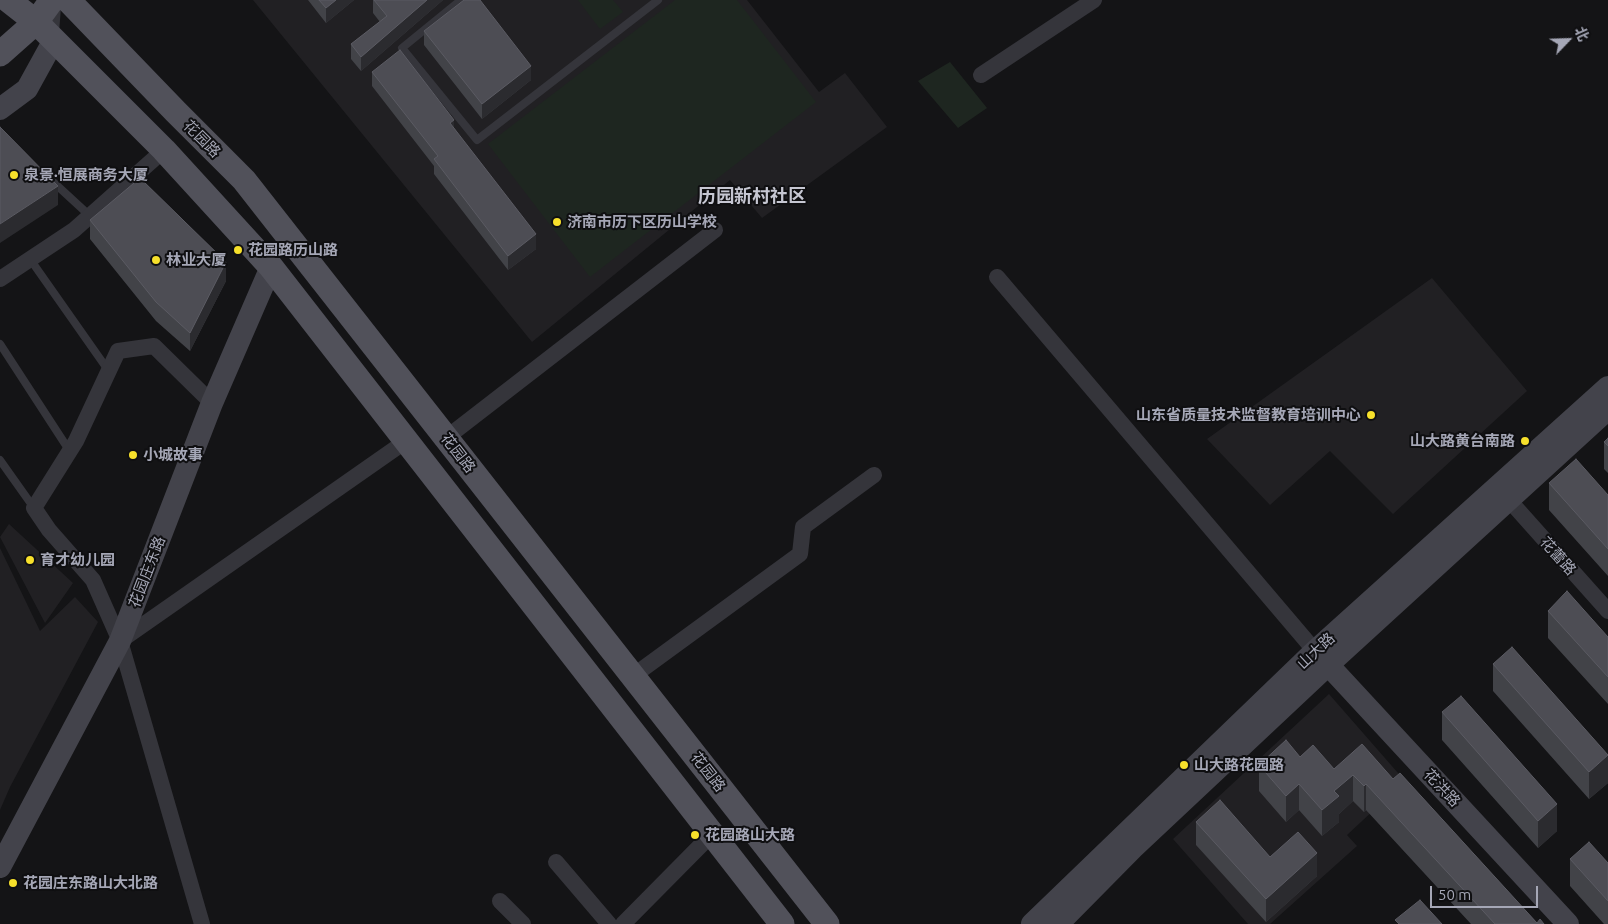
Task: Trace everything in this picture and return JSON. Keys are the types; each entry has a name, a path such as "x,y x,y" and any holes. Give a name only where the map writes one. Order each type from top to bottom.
{"main road":[{"path":"8,0 36,22 164,150 271,267 782,924"},
{"path":"0,54 36,22 52,0"},
{"name":"花园路","path":"68,0 244,180 827,924"},
{"path":"0,109 27,89 54,40"},
{"name":"花园庄东路","path":"0,867 120,641 212,403 271,267"},
{"name":"山大路","path":"1032,924 1322,658 1608,386"},
{"name":"山大路","path":"1058,924 1322,658 1509,500 1608,408"},
{"name":"花洪路","path":"1322,658 1568,924"}],"street":[{"path":"981,74 1094,0"},
{"path":"0,279 74,230 164,150"},
{"path":"446,438 715,230"},
{"path":"997,277 1322,658"},
{"path":"202,924 120,641 93,580 49,530 34,508 70,450 118,351 154,346 212,403"},
{"path":"120,641 406,441"},
{"path":"633,676 800,554 803,526 874,475"},
{"name":"花蕾路","path":"1509,500 1608,611"},
{"path":"623,924 712,834"},
{"name":"山大路","path":"1073,924 1111,885 1133,848"},
{"path":"556,862 609,924"},
{"path":"500,901 523,924"}],"lane":[{"path":"54,40 58,0"},
{"path":"461,0 402,48 477,140 658,0"},
{"path":"48,177 89,215"},
{"path":"30,259 109,370"},
{"path":"0,344 70,450"},
{"path":"0,460 34,508"}],"shaded area":[{"name":"济南市历下区历山学校","path":"253,0 747,0 819,92 845,73 887,127 762,218 730,180 532,342"},
{"path":"578,0 613,0 623,12 600,29"},
{"path":"675,0 737,0 816,102 590,277 488,144"},
{"path":"950,62 987,108 958,128 918,81"},
{"name":"山东省质量技术监督教育培训中心","path":"1432,278 1527,391 1393,514 1330,451 1270,505 1207,439"},
{"name":"育才幼儿园","path":"9,524 73,583 45,623 0,537"},
{"path":"0,548 40,631 75,597 98,622 10,787 0,810"},
{"path":"1329,694 1405,781 1347,835 1357,846 1270,924 1248,924 1173,839"}],"building":[{"path":"319,0 336,0 326,8"},
{"path":"374,0 427,0 361,57 351,44 387,16"},
{"path":"464,0 480,0 531,66 482,104 424,31"},
{"path":"400,50 454,120 450,123 536,234 508,256 434,159 438,156 372,72"},
{"name":"泉景·恒展商务大厦","path":"0,127 58,186 0,224"},
{"name":"林业大厦","path":"140,178 226,262 190,333 156,302 90,220"},
{"path":"1608,438 1608,446 1604,442"},
{"path":"1576,459 1608,495 1608,549 1549,483"},
{"path":"1567,591 1608,637 1608,677 1548,611"},
{"path":"1512,647 1608,755 1589,772 1493,664"},
{"path":"1461,696 1557,804 1538,821 1442,712"},
{"path":"1286,740 1300,757 1313,745 1334,769 1362,744 1393,779 1400,773 1537,923 1540,919 1544,924 1495,924 1366,784 1364,786 1353,775 1334,791 1339,796 1322,810 1299,784 1286,796 1259,765"},
{"path":"1220,800 1270,857 1298,832 1317,853 1266,899 1196,822"},
{"path":"1589,842 1608,863 1608,901 1570,859"},
{"path":"1420,900 1442,924 1399,924 1395,920"}],"place":[{"name":"泉景·恒展商务大厦","path":"14,175"},
{"name":"济南市历下区历山学校","path":"557,222"},
{"name":"花园路历山路","path":"238,250"},
{"name":"林业大厦","path":"156,260"},
{"name":"山东省质量技术监督教育培训中心","path":"1371,415"},
{"name":"山大路黄台南路","path":"1525,441"},
{"name":"小城故事","path":"133,455"},
{"name":"育才幼儿园","path":"30,560"},
{"name":"山大路花园路","path":"1184,765"},
{"name":"花园路山大路","path":"695,835"},
{"name":"花园庄东路山大北路","path":"13,883"}],"district":[{"name":"历园新村社区","path":"752,196"}]}
